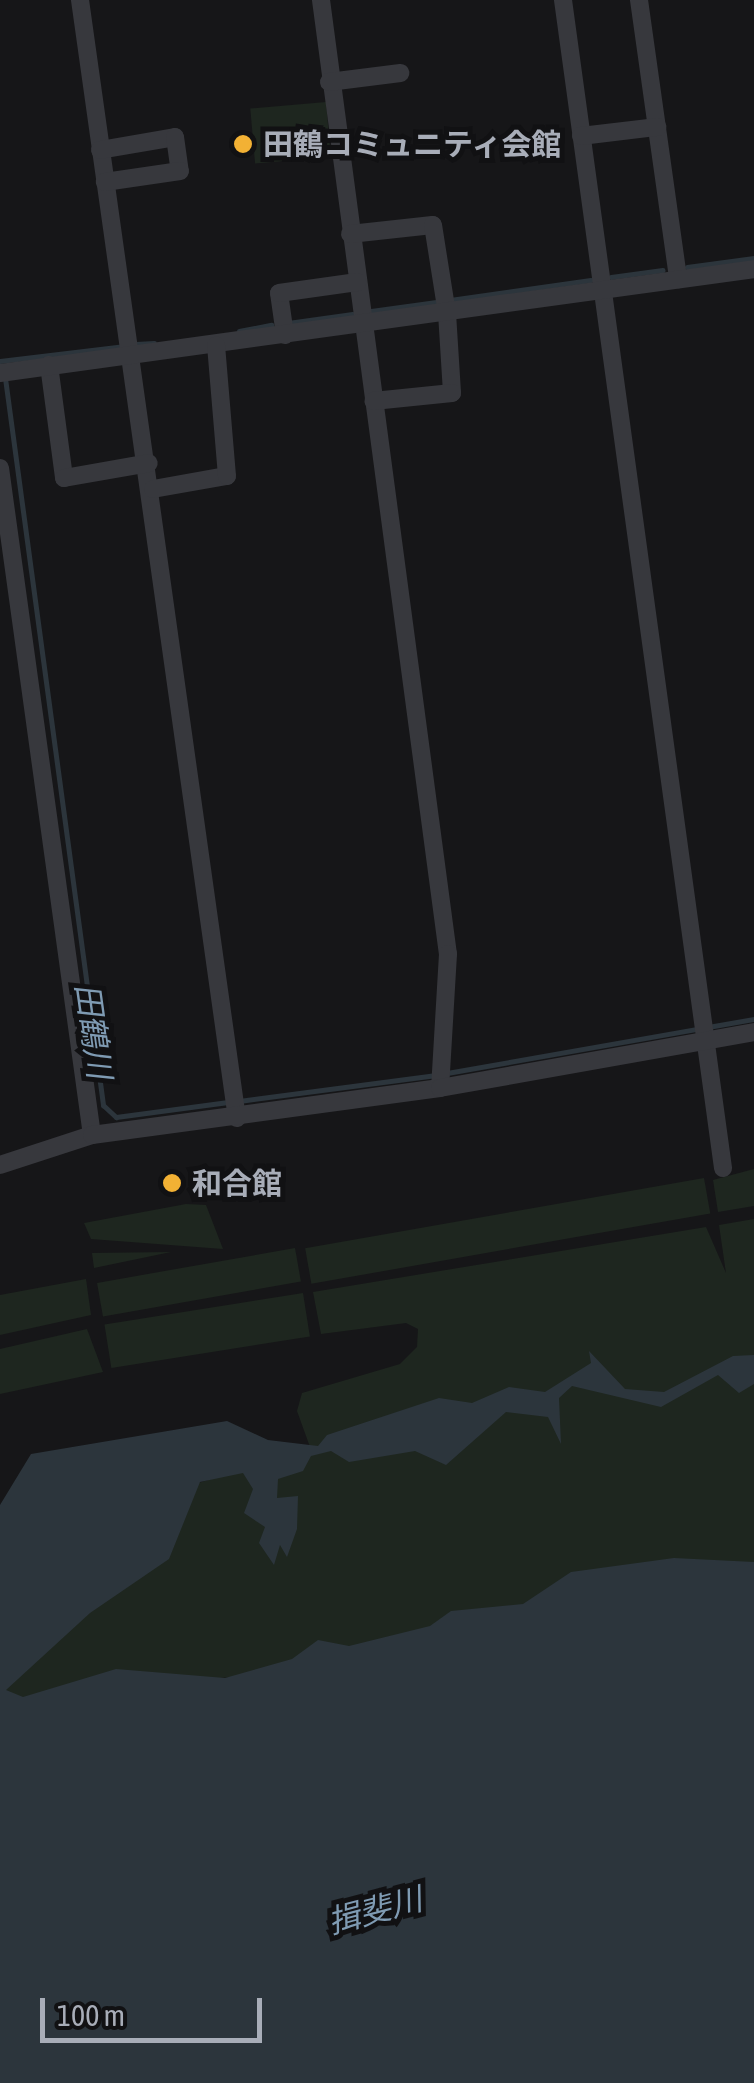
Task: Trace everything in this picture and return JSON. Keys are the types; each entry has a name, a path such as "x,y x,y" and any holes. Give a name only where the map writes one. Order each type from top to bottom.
{"street":[{"path":"80,0 154,489 236,1109"},
{"path":"320,0 448,954 439,1080"},
{"path":"563,0 701,1032 723,1168"},
{"path":"639,0 678,279"},
{"path":"329,82 400,73"},
{"path":"581,136 656,127"},
{"path":"100,150 175,137 180,171 105,182"},
{"path":"350,234 433,225 447,312 452,393 373,401"},
{"path":"8,371 754,269"},
{"path":"285,335 279,293 357,282"},
{"path":"154,489 227,476 216,345"},
{"path":"49,365 64,478 149,463"},
{"path":"0,468 92,1135"},
{"path":"0,1165 92,1135 236,1109 439,1080 701,1032 754,1032"}],"shaded area":[{"path":"326,102 331,157 255,163 250,109"},
{"path":"754,1169 754,1206 718,1212 713,1180"},
{"path":"704,1178 710,1213 311,1284 305,1248"},
{"path":"186,1204 206,1205 223,1249 91,1239 84,1223"},
{"path":"754,1219 754,1572 302,1670 0,1700 0,1602 183,1488 310,1447 297,1411 302,1393 400,1364 417,1347 418,1329 406,1323 321,1334 313,1292 706,1227 726,1273 719,1225"},
{"path":"295,1248 301,1281 103,1316 97,1283"},
{"path":"171,1252 94,1268 92,1253"},
{"path":"86,1279 91,1315 0,1335 0,1295"},
{"path":"303,1293 310,1336 111,1368 104,1324"},
{"path":"87,1329 103,1372 0,1394 0,1349"}],"water":[{"name":"揖斐川","path":"589,1351 625,1389 664,1392 733,1356 754,1355 754,1384 739,1393 718,1375 661,1407 572,1386 559,1398 561,1444 548,1417 506,1412 446,1465 415,1451 349,1462 331,1451 311,1456 303,1471 278,1479 277,1498 298,1496 297,1529 287,1557 280,1545 274,1565 259,1543 265,1527 244,1513 253,1489 243,1473 200,1482 169,1559 90,1613 6,1690 23,1697 116,1669 225,1678 292,1659 318,1640 349,1646 430,1626 451,1611 523,1604 571,1572 674,1558 754,1562 754,2083 0,2083 0,1505 31,1454 227,1421 268,1440 318,1446 327,1435 439,1398 472,1403 509,1387 545,1392 591,1363"}],"waterway":[{"path":"687,267 754,258"},
{"path":"611,277 663,270"},
{"path":"450,300 591,280"},
{"path":"371,311 436,302"},
{"path":"288,323 352,314"},
{"path":"239,331 271,325"},
{"path":"136,344 154,343"},
{"path":"0,361 125,346"},
{"name":"田鶴川","path":"5,378 103,1105 116,1117 228,1102"},
{"name":"田鶴川","path":"708,1027 754,1019"},
{"name":"田鶴川","path":"447,1073 697,1029"},
{"name":"田鶴川","path":"239,1101 436,1075"}],"place":[{"name":"田鶴コミュニティ会館","path":"243,144"},
{"name":"和合館","path":"172,1183"}]}
